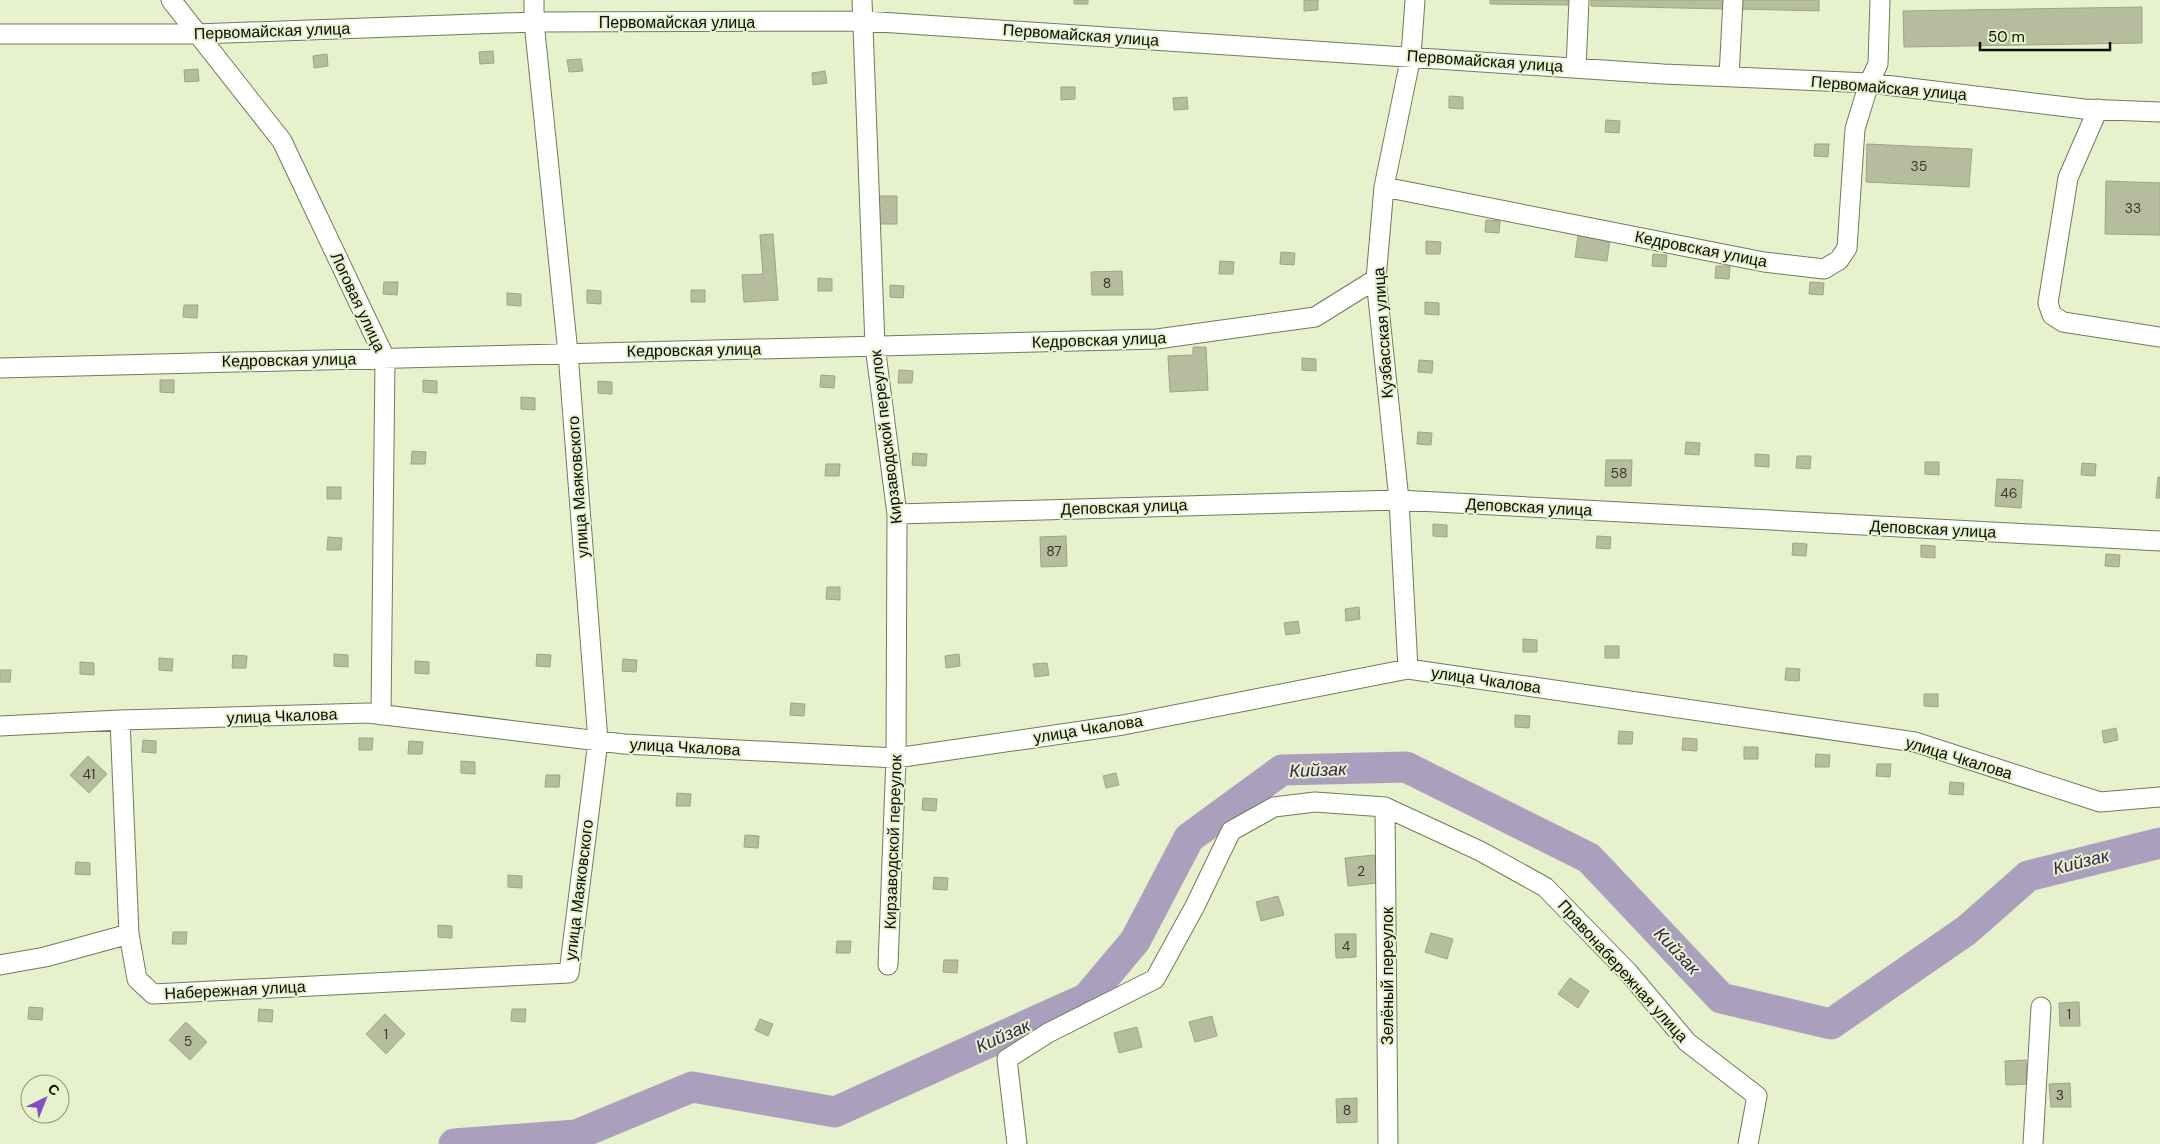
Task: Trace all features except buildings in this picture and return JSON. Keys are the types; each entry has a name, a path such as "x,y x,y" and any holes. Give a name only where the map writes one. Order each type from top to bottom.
{"street":[{"name":"Логовая улица","path":"171,0 282,141 384,358 381,715"},
{"name":"улица Маяковского","path":"534,0 534,22 568,354 598,741 569,972"},
{"name":"Кирзаводской переулок","path":"862,0 875,346 897,514 896,758 888,965"},
{"name":"Кузбасская улица","path":"1408,669 1399,500 1376,279 1384,187 1411,56 1416,0"},
{"path":"1576,68 1580,0"},
{"path":"1729,77 1733,0"},
{"name":"Кедровская улица","path":"1384,187 1764,262 1824,269 1839,260 1847,248 1854,129 1878,64 1880,0"},
{"name":"Первомайская улица","path":"0,34 196,34 534,22 864,21 1576,68 1870,83 2098,109 2160,112"},
{"path":"2098,109 2068,178 2048,303 2052,315 2063,322 2160,337"},
{"name":"Кедровская улица","path":"0,368 1157,340 1315,317 1376,279"},
{"name":"Деповская улица","path":"897,514 1399,500 2160,541"},
{"name":"улица Чкалова","path":"0,726 120,720 368,713 624,744 896,758 1123,725 1408,669 1915,742 2100,802 2160,797"},
{"name":"Набережная улица","path":"120,720 129,934 137,979 153,994 569,972"},
{"name":"Правонабережная улица","path":"1017,1144 1007,1059 1048,1033 1155,979 1195,906 1231,831 1274,807 1315,802 1385,807 1480,851 1545,887 1628,972 1687,1042 1757,1096 1748,1144"},
{"name":"Зелёный переулок","path":"1385,807 1388,1144"},
{"path":"0,965 45,957 129,934"},
{"path":"2033,1144 2042,1007"}],"waterway":[{"name":"Кийзак","path":"454,1144 576,1135 692,1087 835,1112 1087,998 1135,941 1189,838 1282,770 1406,767 1589,858 1721,998 1831,1024 1967,930 2028,876 2160,843"}]}
